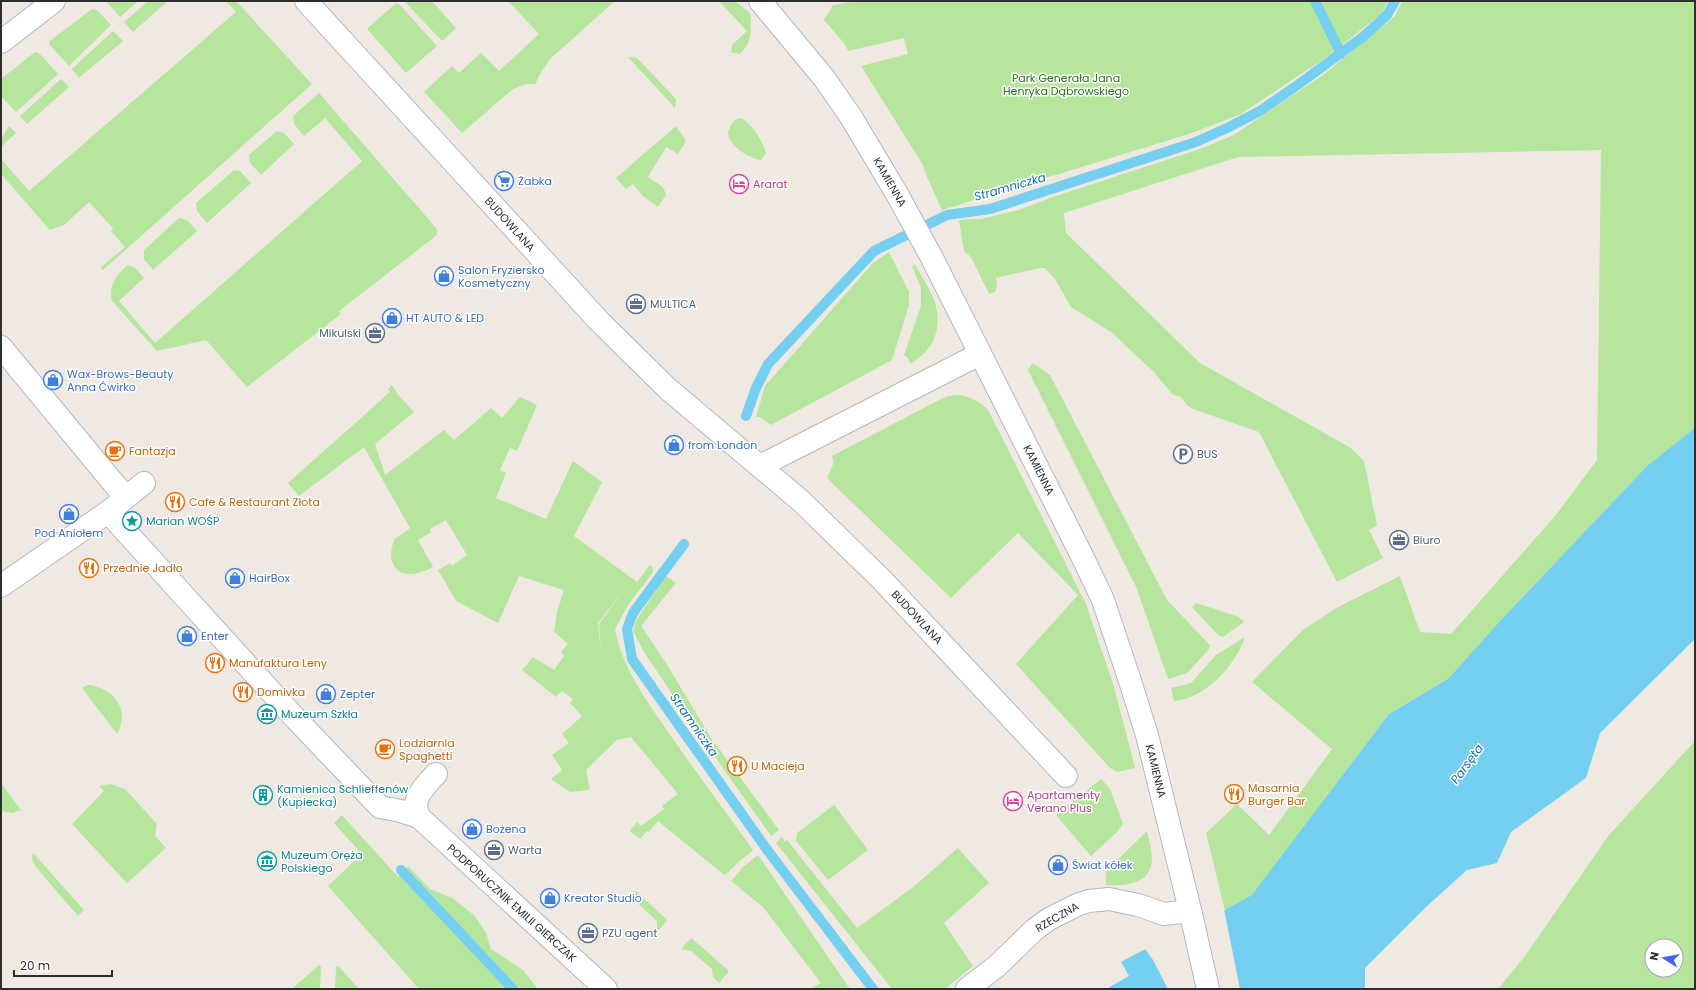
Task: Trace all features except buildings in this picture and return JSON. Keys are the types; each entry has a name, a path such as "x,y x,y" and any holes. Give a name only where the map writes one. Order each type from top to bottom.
{"street":[{"path":"1,42 54,1"},
{"name":"BUDOWLANA","path":"306,1 599,321 668,389 801,501 882,580 1066,776"},
{"name":"KAMIENNA","path":"760,1 824,78 851,117 897,194 931,256 1103,600 1147,735 1191,912 1208,989"},
{"path":"1,347 125,497"},
{"path":"760,466 980,354"},
{"path":"8,576 108,512 144,483"},
{"path":"108,512 294,717 380,807 410,814 418,794 436,774"},
{"name":"PODPORUCZNIK EMILII GIERCZAK","path":"410,814 606,989"},
{"name":"RZECZNA","path":"967,989 997,966 1034,930 1049,919 1079,904 1089,901 1109,899 1138,904 1164,914 1191,912"}],"green space":[{"path":"106,1 138,1 120,17"},
{"path":"148,1 168,1 133,32 124,22"},
{"path":"226,1 236,1 312,84 103,270 100,268 125,247 111,231 113,228 89,202 64,225 50,230 1,174 1,159 29,191 236,12"},
{"path":"404,1 432,1 456,28 442,41"},
{"path":"508,1 615,1 551,58 535,84 526,84 513,89 462,133 424,92 452,66 459,73 481,53 499,71 539,34"},
{"path":"719,1 735,1 750,13 751,30 749,41 744,50 739,54 731,52 732,45 747,31"},
{"name":"Park Generała Jana Henryka Dąbrowskiego","path":"858,1 1388,1 1382,13 1328,56 1241,114 1192,133 942,210 923,165 861,66 908,54 904,38 848,51 844,43 824,20 833,5"},
{"path":"1402,1 1695,1 1695,428 1648,465 1500,621 1448,679 1389,714 1253,895 1225,911 1206,833 1237,804 1269,835 1332,749 1252,682 1303,630 1338,607 1400,576 1420,632 1451,634 1556,515 1597,460 1601,150 1238,157 1064,213 1066,233 1200,363 1351,448 1364,461 1377,526 1369,530 1383,558 1337,582 1259,432 1193,409 1188,406 1180,396 1173,395 1154,372 1111,332 1071,307 1055,279 1045,268 996,278 997,285 995,292 989,294 971,257 964,251 959,220 981,219 1019,210 1056,196 1200,149 1232,136 1323,75 1395,16"},
{"path":"396,3 398,5 399,4 437,46 406,73 367,29"},
{"path":"92,9 97,10 111,25 69,66 49,44 50,41"},
{"path":"113,31 123,41 79,78 72,69"},
{"path":"35,52 39,53 58,74 16,112 1,96 1,79"},
{"path":"628,57 637,58 676,99 675,108"},
{"path":"61,79 69,87 27,124 20,116"},
{"path":"319,93 437,229 437,235 339,311 341,314 247,387 206,340 157,351 112,301 111,290 114,280 128,265 135,268 144,278 119,301 155,343 362,161 325,118 304,136 294,124 293,116"},
{"path":"741,118 753,129 762,143 766,153 761,160 751,157 741,151 729,138 728,132 731,125 735,120"},
{"path":"9,126 16,133 1,147 1,139"},
{"path":"676,126 686,141 678,154 666,147 648,177 659,184 666,195 658,207 643,196 633,184 626,189 616,178"},
{"path":"277,131 284,133 294,144 261,175 250,163 249,155"},
{"path":"234,170 240,171 251,183 207,223 197,211 196,203"},
{"path":"179,218 187,220 197,231 153,270 144,259 144,250"},
{"path":"889,252 909,292 909,305 892,360 771,425 760,417 756,417 765,386 873,263"},
{"path":"915,264 930,290 936,306 938,324 934,340 918,359 910,364 908,358 904,355 921,306 921,288 912,266"},
{"path":"1033,363 1050,375 1167,600 1210,645 1209,649 1187,673 1168,679 1137,589 1028,370"},
{"path":"392,385 399,396 414,412 375,444 385,475 444,430 454,440 491,408 502,418 520,397 537,405 517,451 510,448 500,470 506,473 496,498 546,519 573,461 602,482 574,536 637,582 650,565 653,568 653,572 628,605 615,629 618,643 635,682 642,694 753,850 725,875 658,821 649,832 647,831 640,839 630,831 637,822 641,826 664,809 662,806 678,794 631,737 617,740 586,770 590,790 570,792 551,779 562,770 552,755 569,743 562,734 582,716 570,703 573,699 562,691 556,697 522,670 533,657 554,670 564,656 561,652 568,644 554,632 557,612 564,590 519,576 498,623 456,601 438,570 450,563 452,566 467,555 446,520 430,529 431,532 418,540 433,567 415,574 402,573 397,570 393,565 391,557 393,543 395,539 410,528 364,447 299,496 288,483 390,392 388,389","holes":["626,587 599,624 601,651 598,623"]},
{"path":"959,395 975,400 988,410 1086,604 1114,687 1135,768 1117,772 1110,768 1016,664 1078,595 1018,533 951,598 827,478 834,462 832,456 939,400 948,396"},
{"path":"666,576 676,583 641,626 666,663 711,738 779,830 771,836 706,744 644,652 633,631 637,619"},
{"path":"1196,603 1239,617 1244,622 1223,637 1219,636 1192,607"},
{"path":"1245,637 1234,659 1218,679 1197,694 1186,699 1174,701 1171,688 1191,683 1216,655"},
{"path":"88,685 105,690 117,701 121,708 122,716 121,725 117,734 82,688"},
{"path":"1695,741 1695,989 1498,989 1525,956 1609,835"},
{"path":"1101,779 1110,789 1123,824 1118,831 1091,856 1056,815"},
{"path":"1,783 21,810 12,813 1,811"},
{"path":"110,784 125,789 157,824 155,836 166,848 127,883 72,824 104,791 99,786"},
{"path":"834,805 868,850 828,880 796,841 797,833"},
{"path":"342,815 398,877 400,875 506,989 419,989 328,886 362,854 334,823"},
{"path":"1147,831 1152,859 1151,868 1147,874 1142,879 1129,884 1106,885 1106,873 1108,869"},
{"path":"782,837 785,842 787,840 857,928 912,888 958,848 989,883 944,923 973,966 945,989 892,989 776,843"},
{"path":"33,853 84,910 78,916 35,866 32,858"},
{"path":"758,855 850,989 810,989 821,983 763,907 731,881 743,867"},
{"path":"408,866 430,889 452,898 475,916 486,933 491,949 523,970 538,989 520,989 406,869"},
{"path":"636,891 667,920 659,930 657,929 657,921 631,897"},
{"path":"691,938 729,971 719,983 713,977 712,969 691,951 681,949"},
{"path":"319,965 321,967 320,989 292,989"},
{"path":"338,966 359,989 335,989 336,967"}],"water":[{"name":"Parsęta","path":"1695,428 1695,639 1600,733 1586,778 1511,832 1497,863 1467,870 1427,906 1365,968 1365,989 1106,989 1129,976 1121,962 1220,913 1252,895 1389,714 1448,679 1500,621 1648,465"}],"pier":[{"path":"1224,909 1240,989 1168,989 1153,960 1144,947"}],"waterway":[{"name":"Stramniczka","path":"1315,1 1341,54"},
{"name":"Stramniczka","path":"746,416 756,388 768,364 874,251 947,215 990,209 1196,142 1227,128 1260,111 1364,36 1387,15 1395,1"},
{"name":"Stramniczka","path":"684,544 633,613 627,629 632,659 768,851 873,989"},
{"path":"401,870 513,989"}],"place":[{"name":"Żabka","path":"504,181"},
{"name":"Ararat","path":"739,184"},
{"name":"Salon Fryziersko Kosmetyczny","path":"444,276"},
{"name":"MULTICA","path":"636,304"},
{"name":"HT AUTO & LED","path":"392,318"},
{"name":"Mikulski","path":"375,333"},
{"name":"Wax-Brows-Beauty Anna Ćwirko","path":"53,380"},
{"name":"from London","path":"674,445"},
{"name":"Fantazja","path":"115,451"},
{"name":"BUS","path":"1183,454"},
{"name":"Cafe & Restaurant Złota","path":"175,502"},
{"name":"Pod Aniołem","path":"69,514"},
{"name":"Marian WOŚP","path":"132,521"},
{"name":"Biuro","path":"1399,540"},
{"name":"Przednie Jadło","path":"89,568"},
{"name":"HairBox","path":"235,578"},
{"name":"Enter","path":"187,636"},
{"name":"Manufaktura Leny","path":"215,663"},
{"name":"Domivka","path":"243,692"},
{"name":"Zepter","path":"326,694"},
{"name":"Muzeum Szkła","path":"267,714"},
{"name":"Lodziarnia Spaghetti","path":"385,749"},
{"name":"U Macieja","path":"737,766"},
{"name":"Masarnia Burger Bar","path":"1234,794"},
{"name":"Kamienica Schlieffenów (Kupiecka)","path":"263,795"},
{"name":"Apartamenty Verano Plus","path":"1013,801"},
{"name":"Bożena","path":"472,829"},
{"name":"Warta","path":"494,850"},
{"name":"Muzeum Oręża Polskiego","path":"267,861"},
{"name":"Świat kółek","path":"1058,865"},
{"name":"Kreator Studio","path":"550,898"},
{"name":"PZU agent","path":"588,933"}]}
